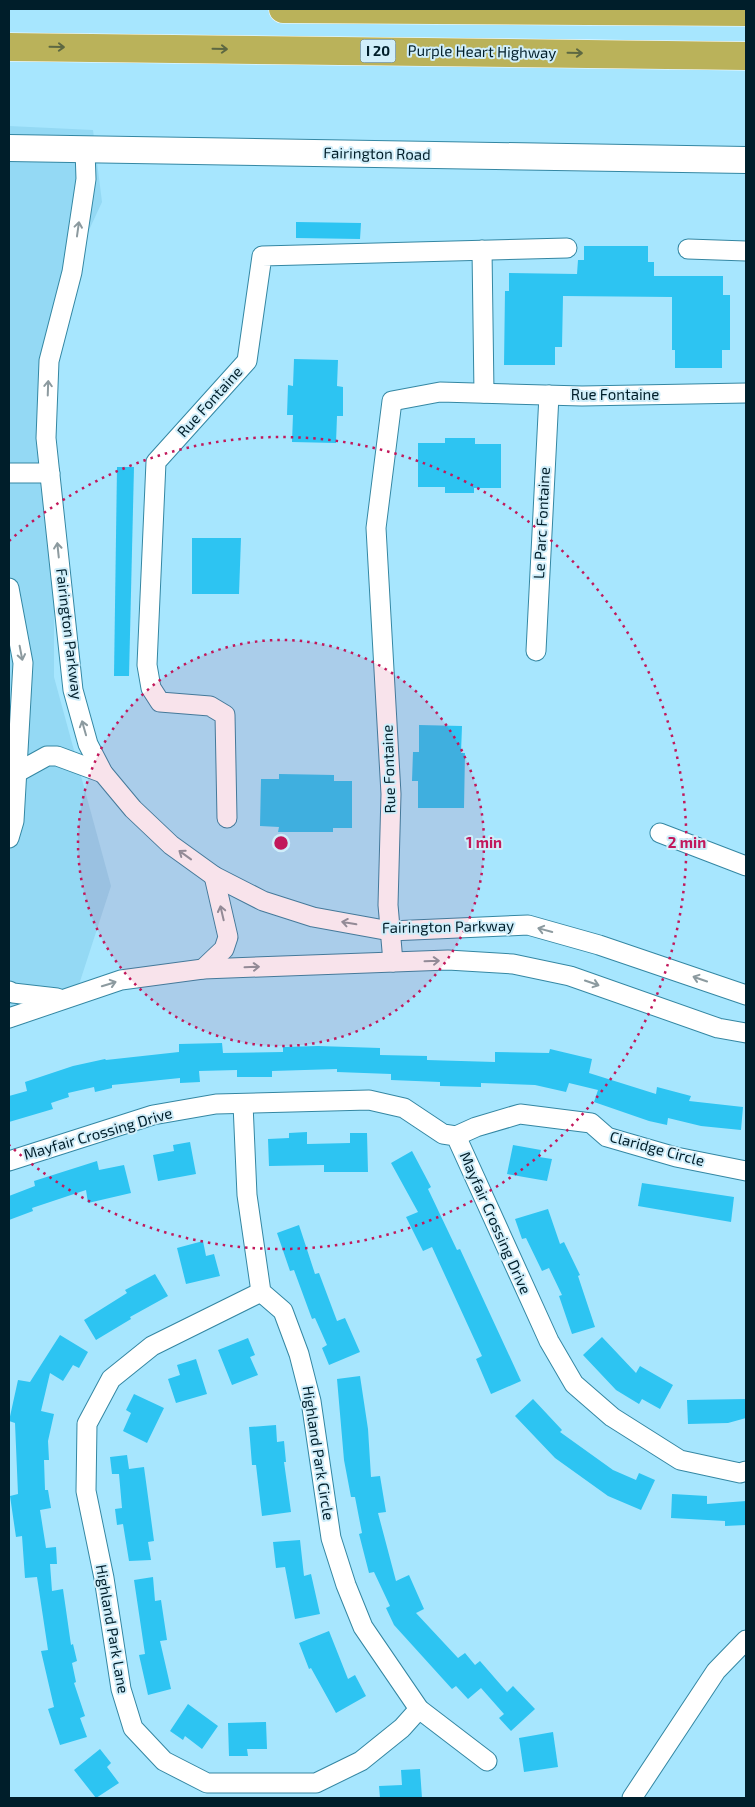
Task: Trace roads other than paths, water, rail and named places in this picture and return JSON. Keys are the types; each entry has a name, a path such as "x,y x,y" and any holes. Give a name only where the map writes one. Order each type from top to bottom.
{"highway":[{"path":"283,9 746,12"},
{"name":"Purple Heart Highway","path":"9,47 746,56"}],"street":[{"name":"Fairington Road","path":"9,148 746,160"},
{"name":"Fairington Parkway","path":"85,150 86,179 72,272 49,361 46,438 73,690 88,744 103,773 133,810 172,845 214,876 263,901 313,917 390,931 528,925 599,945 746,995"},
{"path":"484,393 482,250 567,248"},
{"path":"688,249 746,251"},
{"name":"Rue Fontaine","path":"227,818 225,715 210,706 160,702 151,688 147,665 156,462 247,361 262,256 482,250"},
{"name":"Rue Fontaine","path":"390,931 388,905 391,794 376,528 392,401 440,392 549,395 746,393"},
{"name":"Le Parc Fontaine","path":"536,651 549,395"},
{"path":"9,473 50,473"},
{"path":"9,588 23,663 18,772 14,821 9,838"},
{"path":"18,772 47,756 57,756 103,773"},
{"path":"660,832 746,866"},
{"path":"203,969 224,949 228,937 214,876"},
{"path":"390,931 393,962"},
{"path":"9,1018 63,998 121,980 203,969 448,960 513,964 570,976 718,1028 746,1033"},
{"path":"9,991 63,998"},
{"name":"Mayfair Crossing Drive","path":"9,1161 153,1115 216,1104 369,1100 404,1108 443,1134 456,1136 549,1341 574,1384 612,1417 680,1460 740,1473 746,1471"},
{"path":"243,1104 247,1195 260,1292"},
{"name":"Claridge Circle","path":"456,1136 476,1127 520,1114 591,1123 607,1137 676,1157 746,1171"},
{"name":"Highland Park Lane","path":"260,1292 152,1346 111,1379 87,1424 86,1491 104,1578 121,1689 133,1728 164,1761 207,1783 316,1783 361,1762 402,1728 419,1709"},
{"name":"Highland Park Circle","path":"260,1292 283,1311 299,1354 311,1401 332,1538 346,1585 364,1627 419,1709 487,1762"},
{"path":"632,1798 716,1671 746,1640"}]}
